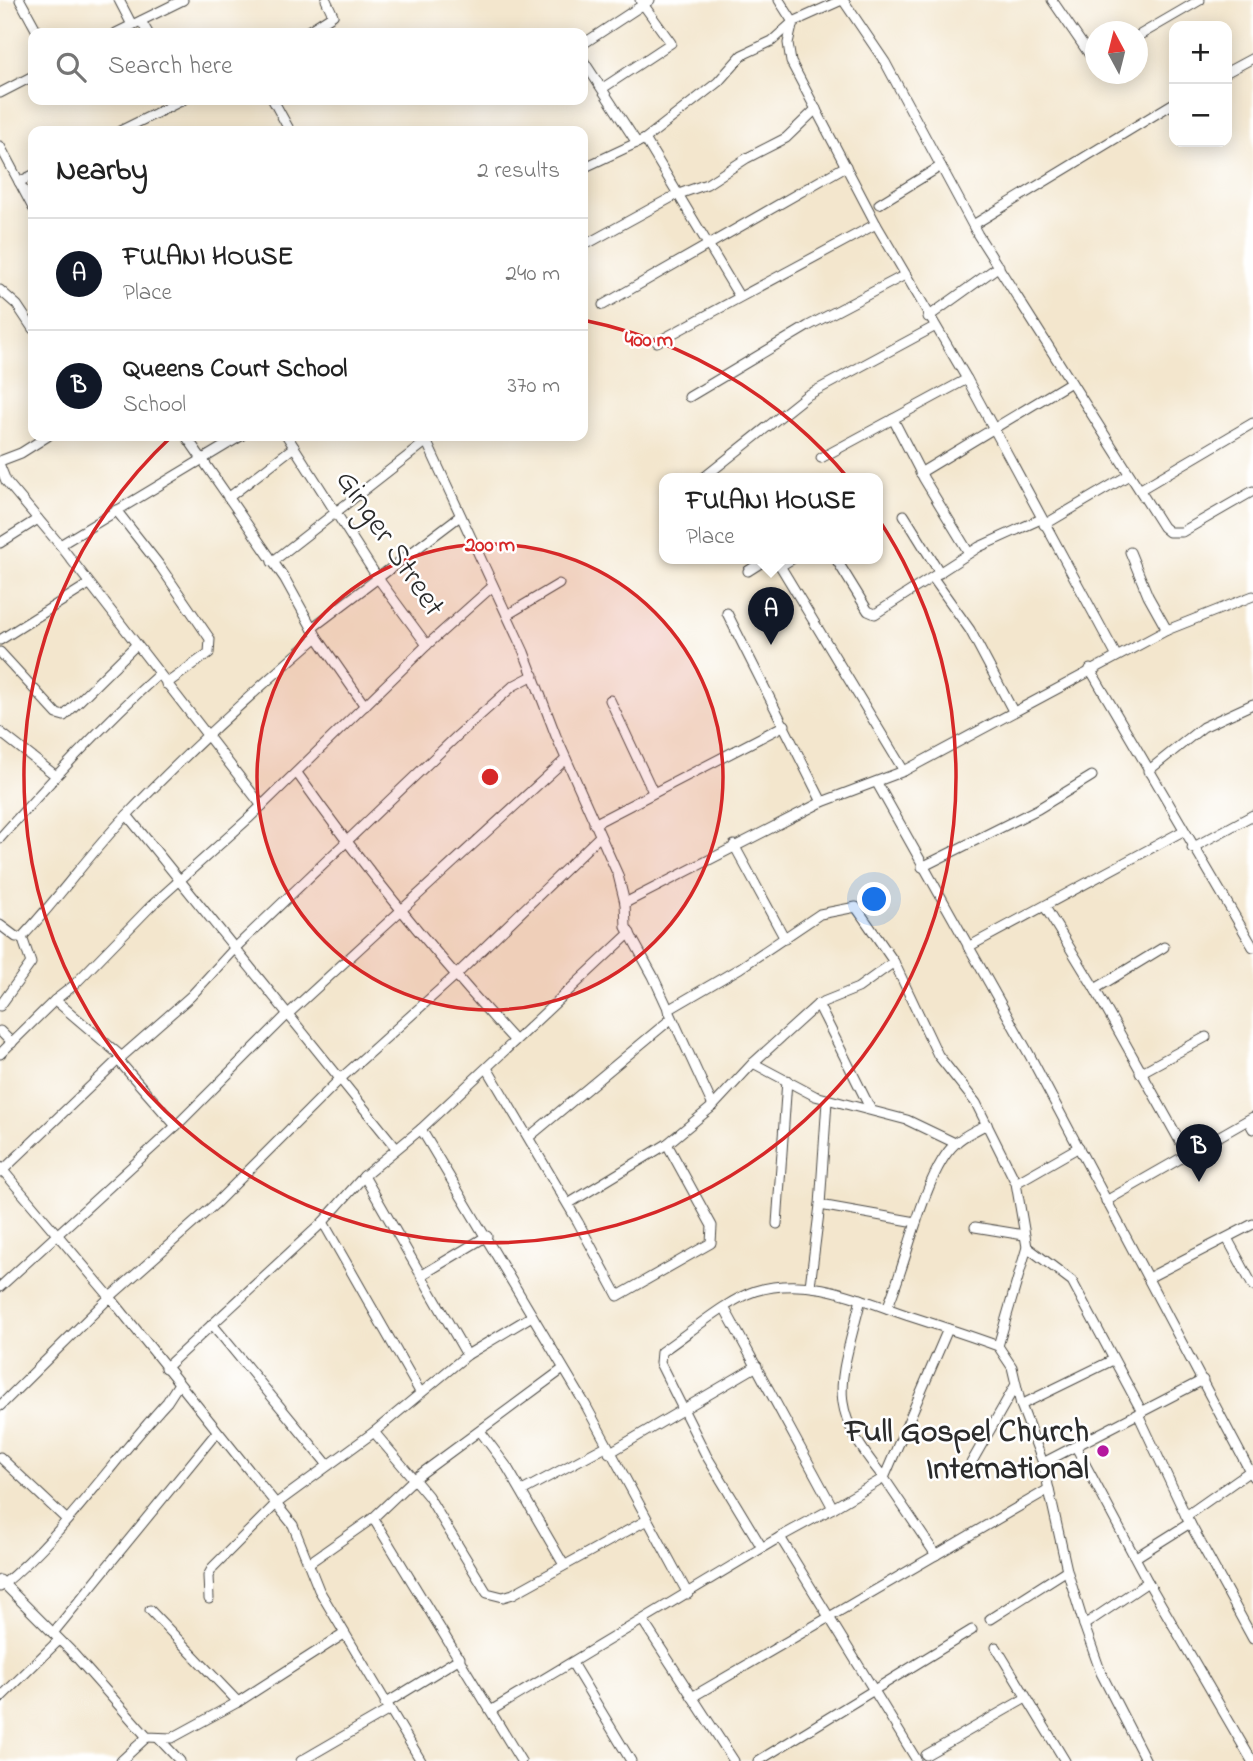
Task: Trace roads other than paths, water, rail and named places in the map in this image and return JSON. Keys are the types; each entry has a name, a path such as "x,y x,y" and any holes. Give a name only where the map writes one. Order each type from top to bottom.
{"street":[{"path":"20,0 35,28"},
{"path":"119,0 142,28"},
{"path":"126,28 183,0"},
{"path":"312,28 333,15 327,0"},
{"path":"779,0 793,22 788,43 791,62 877,224 928,317 967,379 1116,655"},
{"path":"588,165 641,141 719,82 742,55 772,41 793,22 842,0 885,62 973,225 1163,527 1169,532 1182,533 1253,491"},
{"path":"1052,0 1085,48"},
{"path":"1148,30 1200,0"},
{"path":"588,40 644,1 671,43 603,88"},
{"path":"1232,69 1253,58"},
{"path":"588,67 685,205 740,296"},
{"path":"0,93 28,79"},
{"path":"130,126 173,105"},
{"path":"276,105 287,126"},
{"path":"973,225 1169,106"},
{"path":"588,243 676,195 707,184 747,158 786,138 816,109"},
{"path":"0,146 28,199"},
{"path":"603,305 846,166"},
{"path":"879,204 941,166"},
{"path":"19,182 28,178"},
{"path":"657,342 877,224"},
{"path":"928,317 999,266"},
{"path":"689,397 807,326 905,275"},
{"path":"0,290 17,305 28,322"},
{"path":"710,473 806,396 934,327"},
{"path":"821,458 967,379"},
{"path":"920,473 1071,382"},
{"path":"893,419 920,473 969,553"},
{"path":"1141,489 1253,423"},
{"path":"0,461 40,441"},
{"path":"190,441 272,562 314,633 365,706"},
{"path":"60,545 232,441"},
{"name":"Ginger Street","path":"290,441 338,512 377,577 427,645"},
{"path":"272,562 424,441"},
{"path":"427,441 534,675 566,759 618,875 625,903 625,922 713,1106"},
{"path":"228,498 294,447"},
{"path":"0,467 6,481 60,545 262,806"},
{"path":"839,564 871,614 969,553 1042,522 1129,475"},
{"path":"116,510 160,566 210,639 209,653 166,684"},
{"path":"904,515 1013,711"},
{"path":"0,925 16,937 22,937 60,897 127,815 256,688 377,577 460,516"},
{"path":"0,543 37,519"},
{"path":"1130,552 1148,596 1167,630"},
{"path":"748,571 759,564"},
{"path":"779,564 904,771"},
{"path":"0,640 89,584"},
{"path":"507,615 559,584"},
{"path":"0,1055 55,1000 74,986 178,881 262,806 427,645 493,586"},
{"path":"625,903 822,802 904,771 1167,630 1253,596"},
{"path":"727,613 822,802"},
{"path":"0,652 57,714 64,716 136,645"},
{"path":"1090,669 1192,848 1253,947"},
{"path":"0,838 55,775 124,704 159,674"},
{"path":"421,1761 319,1590 293,1525 110,1297 1,1170 191,996 234,949 493,704 513,686 534,675"},
{"path":"610,700 653,792"},
{"path":"1148,771 1203,727 1253,704"},
{"path":"594,824 785,725"},
{"path":"0,732 55,775"},
{"path":"0,1287 176,1126 287,1014 566,759"},
{"path":"297,773 347,841 455,976 514,1040"},
{"path":"922,867 1038,809 1092,776"},
{"path":"877,783 1079,1147 1252,1474 1136,1557"},
{"path":"127,815 396,1148"},
{"path":"1192,848 1253,815"},
{"path":"968,947 1183,831"},
{"path":"0,1406 110,1297 214,1205 339,1080 455,976 599,837"},
{"path":"734,845 786,939"},
{"path":"529,1138 670,1014 825,912 856,907 894,962 938,1055 976,1103 1016,1183 1027,1247 998,1346"},
{"path":"1045,907 1095,989 1187,1154"},
{"path":"165,1368 323,1222 363,1176 421,1129 630,933"},
{"path":"0,1006 31,963 22,937"},
{"path":"1095,989 1164,947"},
{"path":"568,1204 667,1144 713,1106 753,1063 818,1004 858,988 894,962"},
{"path":"55,1000 120,1059 176,1126"},
{"path":"818,1004 870,1108"},
{"path":"0,1031 12,1043"},
{"path":"1140,1073 1206,1037"},
{"path":"753,1063 827,1101 870,1108 908,1119 955,1143"},
{"path":"487,1068 568,1204 618,1296 711,1243 712,1226 667,1144"},
{"path":"777,1224 787,1080"},
{"path":"810,1286 820,1205 827,1101"},
{"path":"1106,1201 1187,1154 1251,1122"},
{"path":"887,1308 904,1267 916,1222 936,1175 955,1143 987,1124"},
{"path":"421,1129 487,1236 688,1594"},
{"path":"1016,1183 1079,1147"},
{"path":"363,1176 467,1355"},
{"path":"820,1205 916,1222"},
{"path":"323,1222 420,1392"},
{"path":"1148,1278 1253,1224"},
{"path":"975,1227 1024,1235"},
{"path":"422,1275 487,1236"},
{"path":"1227,1238 1253,1286"},
{"path":"1027,1247 1072,1281 1140,1413 1188,1519 1253,1639"},
{"path":"761,1546 728,1494 682,1410 660,1363 661,1352 754,1292 810,1286 861,1299 998,1346 1012,1367 1021,1405 1043,1463 1067,1570 1101,1673 1146,1761"},
{"path":"861,1299 842,1377 842,1408 856,1444 884,1478 936,1555"},
{"path":"725,1309 833,1508"},
{"path":"209,1598 208,1576 213,1567 276,1503 374,1432 467,1355 532,1316"},
{"path":"212,1324 328,1465"},
{"path":"492,1710 688,1594 761,1546 884,1478 923,1380 948,1329"},
{"path":"1021,1405 1113,1360"},
{"path":"522,1492 608,1450 757,1366"},
{"path":"309,1563 373,1518 414,1479 563,1369"},
{"path":"1043,1463 1203,1380"},
{"path":"178,1385 167,1402 66,1519 1,1584 56,1637 147,1737 159,1739 172,1738 238,1702 344,1634"},
{"path":"970,1465 1015,1386"},
{"path":"480,1431 522,1492 564,1565"},
{"path":"0,1698 56,1637 217,1432"},
{"path":"374,1432 428,1496 487,1593 503,1597 513,1594 648,1520"},
{"path":"1076,1447 1148,1582 1252,1761"},
{"path":"0,1457 66,1519"},
{"path":"692,1697 1049,1489"},
{"path":"373,1518 521,1761"},
{"path":"780,1537 874,1689 921,1759 1026,1698"},
{"path":"990,1619 1067,1570"},
{"path":"1084,1625 1148,1582"},
{"path":"150,1610 238,1702"},
{"path":"643,1621 734,1761"},
{"path":"758,1761 972,1630"},
{"path":"996,1647 1065,1761"},
{"path":"301,1761 460,1658"},
{"path":"572,1663 632,1761"},
{"path":"121,1761 147,1737"},
{"path":"159,1739 180,1761"}],"place":[{"name":"FULANI HOUSE","path":"771,645"},
{"name":"Queens Court School","path":"1199,1182"},
{"name":"Full Gospel Church International","path":"1103,1451"}]}
